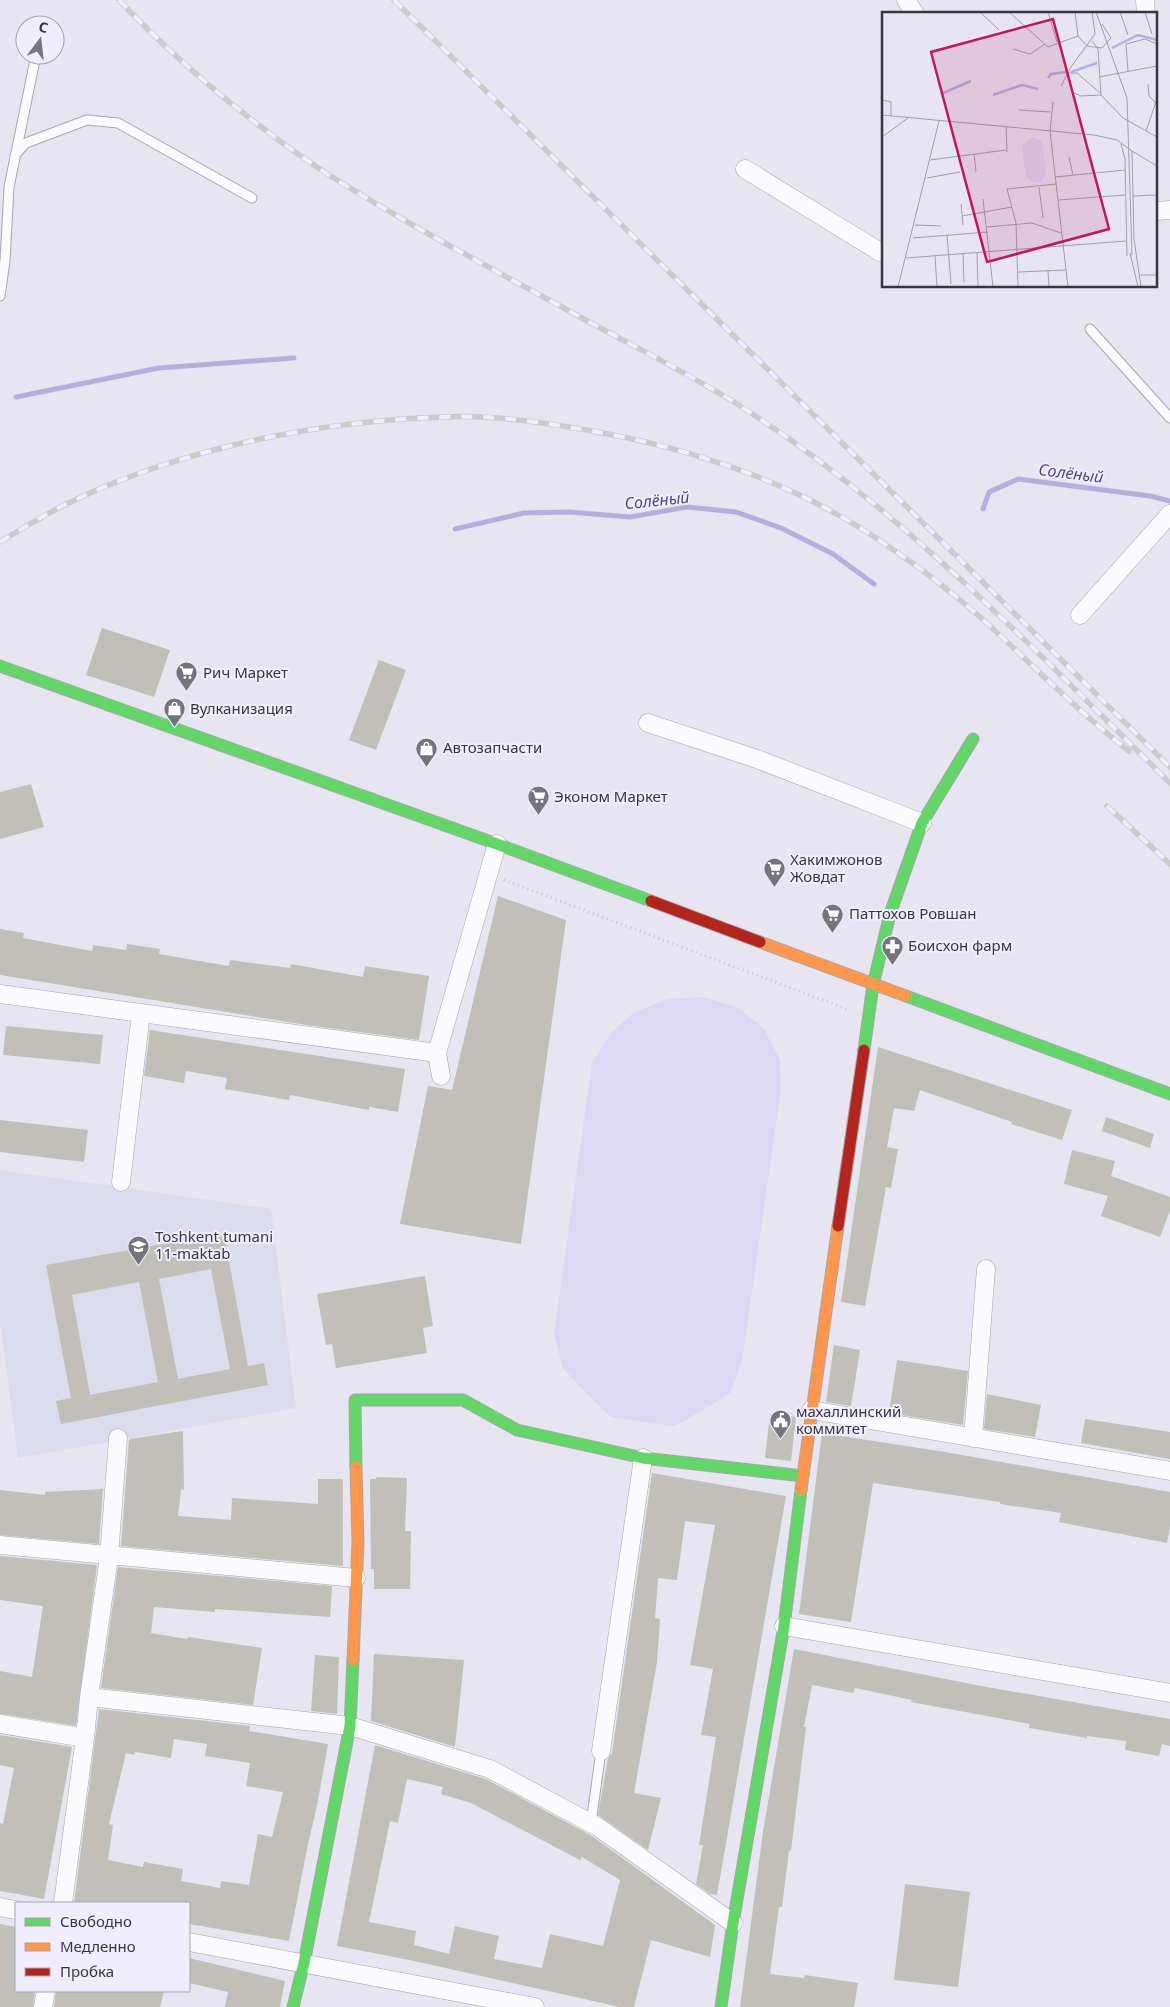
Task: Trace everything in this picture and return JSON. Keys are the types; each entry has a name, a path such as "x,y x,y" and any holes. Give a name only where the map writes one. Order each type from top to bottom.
{"street":[{"path":"906,0 914,12"},
{"path":"745,169 882,252"},
{"path":"1080,615 1170,514"},
{"path":"0,666 497,844 1170,1094"},
{"path":"648,723 757,759 922,822"},
{"path":"722,2007 733,1923 784,1626 811,1410 873,985 890,914 922,822 973,739"},
{"path":"441,1076 437,1053 497,844"},
{"path":"0,994 437,1053"},
{"path":"121,1182 140,1012"},
{"path":"973,1438 986,1269"},
{"path":"292,2007 304,1963 350,1726 358,1542 355,1400 463,1400 517,1430 643,1458 803,1476"},
{"path":"811,1410 1170,1471"},
{"path":"63,1902 85,1738 88,1697 109,1557 118,1438"},
{"path":"601,1751 643,1458"},
{"path":"0,1545 109,1557 356,1578"},
{"path":"784,1626 1170,1693"},
{"path":"88,1697 350,1726 490,1769 591,1824 733,1923"},
{"path":"0,1724 85,1738"},
{"path":"0,1906 15,1910"},
{"path":"190,1942 535,2007"},
{"path":"43,2007 46,1992"}],"lane":[{"path":"0,296 5,261 9,186 34,65"},
{"path":"15,155 26,144 87,120 118,122 252,198"},
{"path":"1090,330 1170,418"},
{"path":"591,1824 601,1751"}],"path":[{"path":"488,874 869,1017"}],"shaded area":[{"path":"703,997 739,1008 764,1029 780,1060 781,1090 742,1361 730,1393 675,1426 611,1417 563,1368 554,1334 592,1063 611,1033 633,1013 667,999"},
{"name":"Toshkent tumani 11-maktab","path":"0,1170 271,1209 296,1408 18,1458 0,1321"}],"building":[{"path":"102,628 170,650 154,697 86,675"},
{"path":"379,660 406,670 376,750 349,740"},
{"path":"31,784 44,827 0,839 0,792"},
{"path":"498,896 566,920 521,1244 400,1224 428,1086 452,1090"},
{"path":"0,929 24,933 23,938 92,951 93,945 126,950 127,944 160,949 159,954 229,966 230,960 290,968 291,964 363,977 365,966 429,976 419,1040 300,1024 0,975"},
{"path":"6,1026 103,1035 100,1064 3,1055"},
{"path":"150,1030 405,1069 398,1112 369,1107 369,1110 290,1095 289,1100 225,1089 227,1078 186,1071 184,1083 144,1076"},
{"path":"878,1047 1072,1110 1062,1140 1011,1124 1012,1122 920,1090 914,1111 894,1108 887,1147 898,1149 891,1188 886,1187 865,1306 841,1302"},
{"path":"1106,1117 1154,1134 1150,1148 1102,1131"},
{"path":"0,1120 88,1130 84,1162 0,1152"},
{"path":"1072,1150 1115,1161 1111,1176 1170,1197 1170,1210 1160,1237 1101,1216 1108,1196 1064,1184"},
{"path":"224,1233 248,1366 264,1363 268,1385 61,1424 56,1401 71,1398 46,1265","holes":["211,1269 230,1369 178,1379 159,1279","139,1282 158,1382 90,1395 72,1295"]},
{"path":"425,1276 433,1326 423,1328 427,1353 336,1368 332,1344 326,1345 317,1294"},
{"path":"834,1345 860,1350 851,1406 826,1402"},
{"path":"897,1360 968,1371 963,1425 889,1413"},
{"path":"987,1394 1041,1405 1035,1437 984,1429"},
{"name":"махаллинский коммитет","path":"770,1414 796,1417 791,1461 765,1458"},
{"path":"1085,1419 1170,1432 1170,1459 1081,1443"},
{"path":"183,1431 184,1490 181,1489 178,1516 231,1520 232,1498 318,1504 318,1479 343,1479 343,1566 121,1546 129,1439"},
{"path":"822,1433 945,1452 1170,1492 1170,1526 1167,1543 1059,1522 1061,1513 873,1483 851,1622 799,1614"},
{"path":"652,1473 786,1496 717,1895 710,1894 696,1884 703,1845 699,1845 716,1737 701,1735 713,1669 690,1665 715,1525 685,1521 677,1580 658,1578 655,1618 660,1619 657,1662 634,1793 661,1798 648,1850 598,1815 608,1758 612,1753"},
{"path":"376,1477 407,1478 405,1531 411,1531 410,1589 374,1589 374,1569 371,1569 370,1479 376,1479"},
{"path":"103,1489 99,1544 0,1535 0,1490 45,1495 45,1492"},
{"path":"0,1556 97,1565 76,1726 0,1714 0,1671 32,1677 43,1606 0,1600"},
{"path":"118,1567 332,1586 330,1617 215,1609 215,1612 154,1607 151,1633 262,1648 253,1705 101,1688"},
{"path":"794,1649 981,1686 1170,1719 1170,1746 1162,1744 1159,1756 1125,1750 1126,1741 1087,1736 1087,1738 1029,1728 1030,1724 911,1702 912,1700 855,1688 853,1693 812,1685 804,1727 806,1727 791,1851 789,1850 782,1907 779,1907 770,1974 804,1978 805,1975 858,1983 854,2007 740,2007 763,1832"},
{"path":"374,1654 464,1660 455,1747 371,1721"},
{"path":"315,1655 339,1657 337,1714 311,1711"},
{"path":"99,1709 250,1726 249,1731 328,1744 289,1941 190,1924 190,1902 74,1902","holes":["174,1739 207,1744 205,1756 250,1763 246,1786 283,1792 272,1837 258,1834 249,1885 221,1881 220,1888 181,1881 183,1869 144,1862 143,1867 108,1860 113,1825 109,1824 126,1753 134,1755 135,1752 171,1758"]},
{"path":"0,1735 72,1747 44,1899 0,1891 0,1823 3,1824 14,1768 0,1765"},
{"path":"375,1745 486,1779 592,1836 715,1925 710,1957 651,1940 634,2007 620,2007 410,1960 337,1946","holes":["407,1779 443,1787 441,1794 471,1803 580,1860 582,1857 620,1880 603,1946 550,1934 542,1968 494,1959 499,1936 455,1926 449,1954 414,1945 416,1931 369,1922 390,1821 398,1823"]},
{"path":"905,1884 970,1892 958,1987 894,1980"},
{"path":"0,1924 15,1927 15,1992 35,1992 33,2007 0,2007"},
{"path":"190,1958 285,1981 280,2007 225,2007 228,1992 190,1983"},
{"path":"56,1992 164,1992 160,2007 54,2007"}],"waterway":[{"path":"16,397 159,368 294,358"},
{"name":"Солёный","path":"983,509 989,492 1018,479 1150,496 1170,501"},
{"name":"Солёный","path":"455,529 524,513 569,512 630,517 687,507 736,512 781,528 833,554 874,584"}],"railway":[{"path":"119,0 162,43 208,84 256,123 319,168 361,195 441,241 704,384 797,444 910,534 963,582 1016,631 1170,783"},
{"path":"394,0 1170,767"},
{"path":"0,542 57,509 120,481 209,451 303,431 397,420 490,417 553,424 609,434 650,443 730,467 769,481 844,518 905,558 955,596 1090,719 1129,751"},
{"path":"1107,806 1170,864"}],"traffic: fast":[{"path":"0,666 651,901"},
{"path":"864,1050 873,985 890,914 922,823 973,739"},
{"path":"906,996 1170,1094"},
{"path":"356,1467 355,1400 463,1400 517,1430 643,1458 803,1476"},
{"path":"721,2007 733,1923 784,1626 801,1490"},
{"path":"293,2007 304,1963 350,1726 353,1660"}],"traffic: slow":[{"path":"760,942 906,996"},
{"path":"801,1490 838,1226"},
{"path":"353,1660 358,1542 356,1467"}],"traffic: jam":[{"path":"651,901 760,942"},
{"path":"838,1226 864,1050"}],"place":[{"name":"Рич Маркет","path":"187,692"},
{"name":"Вулканизация","path":"174,728"},
{"name":"Автозапчасти","path":"427,767"},
{"name":"Эконом Маркет","path":"538,816"},
{"name":"Хакимжонов Жовдат","path":"774,888"},
{"name":"Паттохов Ровшан","path":"833,933"},
{"name":"Боисхон фарм","path":"892,965"},
{"name":"Toshkent tumani 11-maktab","path":"139,1265"},
{"name":"махаллинский коммитет","path":"780,1440"}]}
